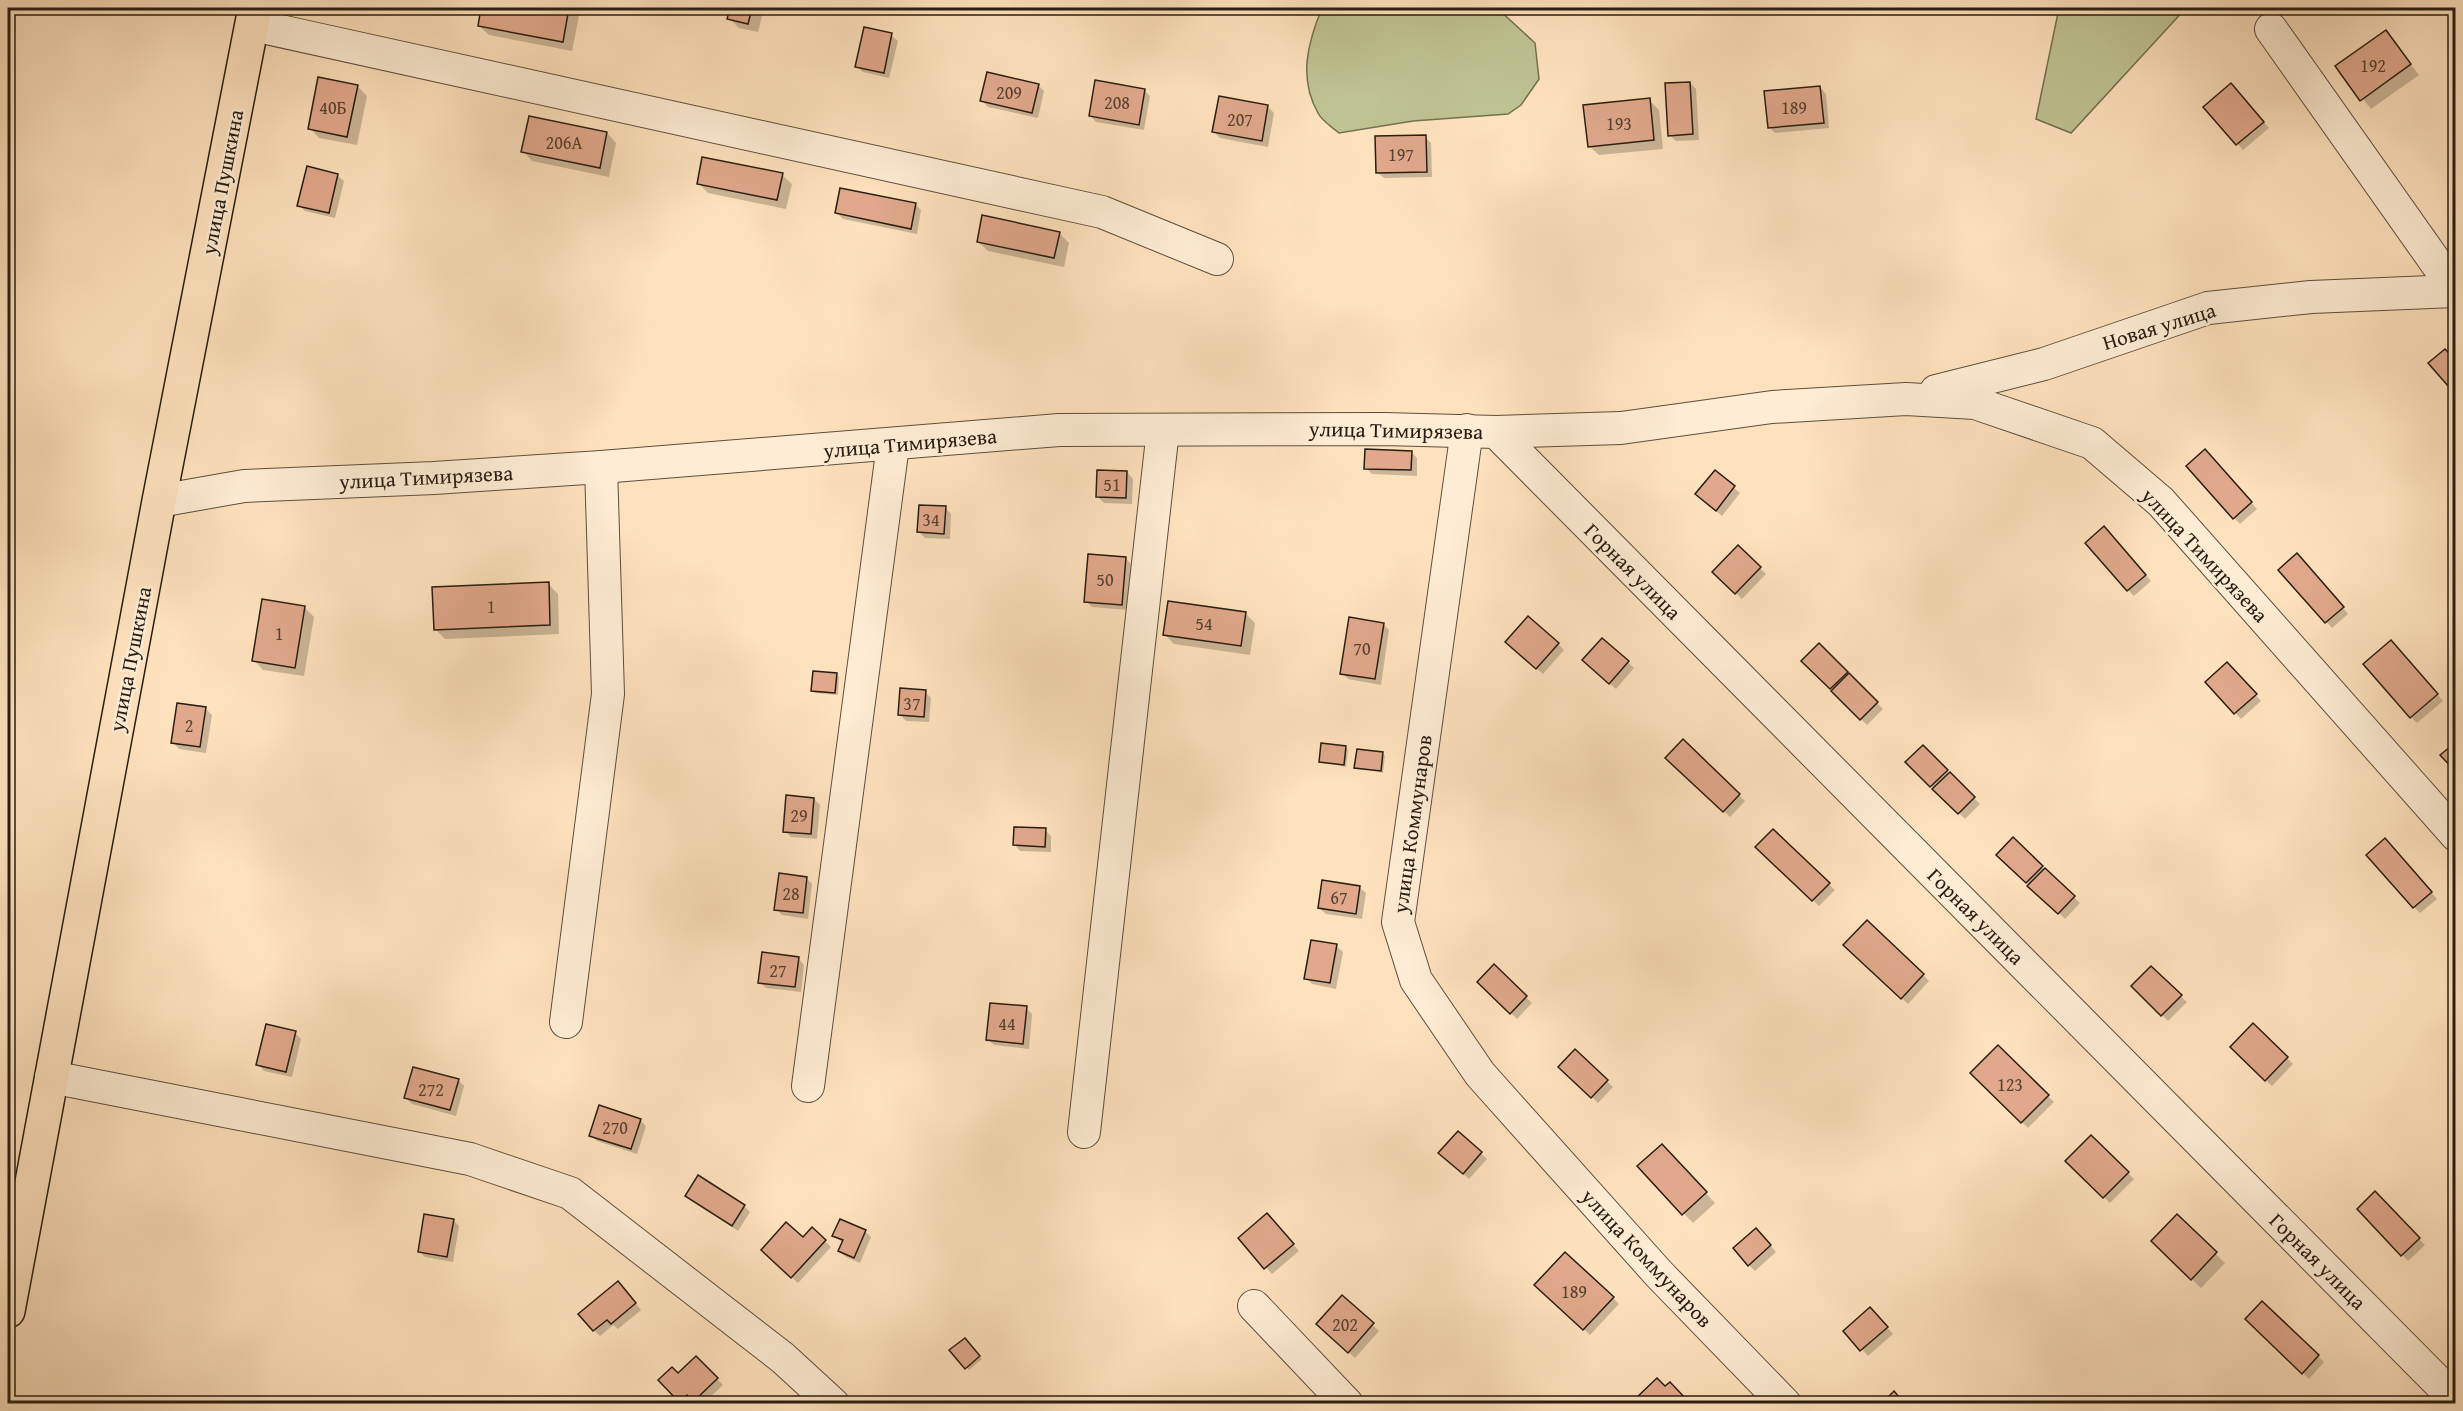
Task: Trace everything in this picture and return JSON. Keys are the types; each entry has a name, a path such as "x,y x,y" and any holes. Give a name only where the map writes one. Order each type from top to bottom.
{"main road":[{"name":"улица Пушкина","path":"8,1311 159,501 254,16"}],"street":[{"path":"254,16 1102,212 1217,259"},
{"name":"Новая улица","path":"2271,29 2455,291"},
{"name":"Новая улица","path":"1906,399 2044,364 2208,308 2311,297 2455,291"},
{"name":"улица Тимирязева","path":"159,501 244,486 601,467 1059,430 1481,431 1621,428 1772,407 1906,399 1975,403 2092,443 2161,502 2456,835"},
{"path":"1084,1132 1163,430"},
{"name":"Горная улица","path":"1481,431 2456,1400"},
{"name":"улица Коммунаров","path":"1481,431 1398,922 1416,980 1480,1074 1659,1274 1785,1404"},
{"path":"808,1086 892,445"},
{"path":"566,1022 608,694 601,467"},
{"path":"51,1077 470,1159 570,1193 783,1358 832,1404"},
{"path":"1254,1306 1347,1404"}],"green space":[{"path":"1322,8 1497,8 1535,43 1539,79 1521,105 1508,114 1413,121 1339,133 1320,116 1308,87 1309,47"},
{"path":"2059,8 2186,8 2071,133 2036,119"}],"building":[{"path":"481,8 569,8 563,42 478,26"},
{"path":"730,8 752,8 748,24 727,19"},
{"path":"864,27 892,33 884,73 855,67"},
{"path":"2386,30 2411,64 2360,101 2335,66"},
{"path":"987,72 1039,84 1032,113 980,101"},
{"path":"318,77 358,85 347,137 308,129"},
{"path":"1095,80 1145,89 1139,125 1089,116"},
{"path":"1690,82 1693,134 1668,136 1665,83"},
{"path":"2231,83 2264,122 2236,145 2203,107"},
{"path":"1820,86 1824,123 1768,128 1764,91"},
{"path":"1219,96 1268,105 1262,141 1212,132"},
{"path":"1650,98 1654,140 1588,147 1583,105"},
{"path":"529,116 607,132 600,168 521,152"},
{"path":"1426,135 1427,172 1376,173 1375,136"},
{"path":"702,157 783,173 777,200 697,184"},
{"path":"307,166 338,174 329,213 297,206"},
{"path":"840,188 916,203 911,229 835,213"},
{"path":"982,215 1060,232 1054,258 977,242"},
{"path":"2445,349 2456,361 2456,395 2428,363"},
{"path":"1365,449 1412,451 1411,470 1364,469"},
{"path":"2205,449 2252,502 2233,519 2186,466"},
{"path":"1097,470 1127,471 1126,498 1096,497"},
{"path":"1715,470 1735,486 1716,511 1695,494"},
{"path":"919,505 946,506 944,534 917,532"},
{"path":"2104,526 2146,575 2127,591 2085,543"},
{"path":"1738,545 1761,567 1735,594 1712,572"},
{"path":"2297,553 2344,607 2325,623 2278,570"},
{"path":"1088,554 1126,557 1122,605 1084,602"},
{"path":"549,582 550,625 434,630 432,587"},
{"path":"262,599 305,606 295,668 252,661"},
{"path":"1168,601 1246,612 1241,646 1163,635"},
{"path":"1528,616 1559,643 1536,669 1505,642"},
{"path":"1349,617 1384,623 1375,679 1340,674"},
{"path":"1602,638 1629,661 1609,684 1582,660"},
{"path":"2391,640 2438,694 2410,718 2363,664"},
{"path":"1819,643 1848,672 1830,689 1801,661"},
{"path":"2227,662 2257,694 2234,714 2205,682"},
{"path":"813,671 837,673 835,693 811,691"},
{"path":"1849,673 1878,702 1860,720 1831,691"},
{"path":"900,688 926,690 924,717 898,715"},
{"path":"177,703 206,707 200,747 171,743"},
{"path":"1683,739 1740,794 1723,812 1665,758"},
{"path":"2456,742 2456,772 2440,755"},
{"path":"1321,743 1346,746 1344,765 1319,762"},
{"path":"1923,745 1948,770 1930,787 1905,762"},
{"path":"1357,749 1383,752 1381,771 1354,768"},
{"path":"1950,772 1975,797 1958,814 1932,789"},
{"path":"786,795 814,798 811,834 783,832"},
{"path":"1014,827 1046,828 1045,847 1013,845"},
{"path":"1773,829 1830,883 1812,901 1755,847"},
{"path":"2013,837 2043,866 2026,883 1996,855"},
{"path":"2385,838 2432,892 2413,908 2366,855"},
{"path":"2045,868 2075,896 2058,914 2027,886"},
{"path":"779,873 807,877 803,913 774,910"},
{"path":"1322,880 1360,886 1356,914 1318,908"},
{"path":"1867,920 1924,974 1901,999 1843,945"},
{"path":"1311,940 1337,944 1330,983 1304,979"},
{"path":"762,952 799,957 795,987 758,983"},
{"path":"1494,964 1527,996 1510,1014 1477,982"},
{"path":"2151,966 2182,995 2161,1016 2131,986"},
{"path":"990,1003 1027,1006 1023,1044 986,1040"},
{"path":"2253,1023 2288,1057 2265,1081 2230,1047"},
{"path":"266,1024 296,1031 286,1072 256,1065"},
{"path":"1998,1045 2049,1095 2021,1123 1970,1073"},
{"path":"1575,1049 1608,1080 1591,1098 1558,1067"},
{"path":"413,1067 459,1079 450,1110 404,1098"},
{"path":"599,1105 641,1119 631,1149 589,1136"},
{"path":"1458,1131 1482,1152 1463,1174 1438,1153"},
{"path":"2091,1135 2129,1172 2103,1198 2065,1161"},
{"path":"1662,1144 1707,1192 1682,1215 1637,1166"},
{"path":"698,1175 745,1205 732,1226 685,1196"},
{"path":"2375,1191 2420,1238 2401,1256 2357,1209"},
{"path":"1267,1213 1294,1244 1264,1269 1238,1238"},
{"path":"424,1214 454,1219 447,1257 418,1252"},
{"path":"2177,1214 2217,1252 2191,1280 2151,1241"},
{"path":"840,1219 866,1230 854,1258 838,1251 843,1240 832,1236"},
{"path":"786,1222 803,1237 812,1227 826,1240 791,1278 761,1250"},
{"path":"1756,1228 1771,1245 1748,1266 1733,1248"},
{"path":"1565,1252 1614,1297 1583,1330 1534,1285"},
{"path":"618,1281 636,1303 611,1324 607,1320 593,1331 578,1314"},
{"path":"1342,1295 1374,1323 1348,1353 1316,1324"},
{"path":"2262,1301 2319,1355 2302,1374 2245,1319"},
{"path":"1870,1307 1888,1327 1860,1351 1843,1331"},
{"path":"965,1338 980,1356 965,1369 949,1350"},
{"path":"696,1356 718,1378 693,1402 687,1395 679,1402 658,1380 672,1367 678,1373"},
{"path":"1657,1378 1665,1386 1670,1382 1689,1402 1638,1404 1634,1400"},
{"path":"1894,1391 1905,1404 1881,1404"}]}
